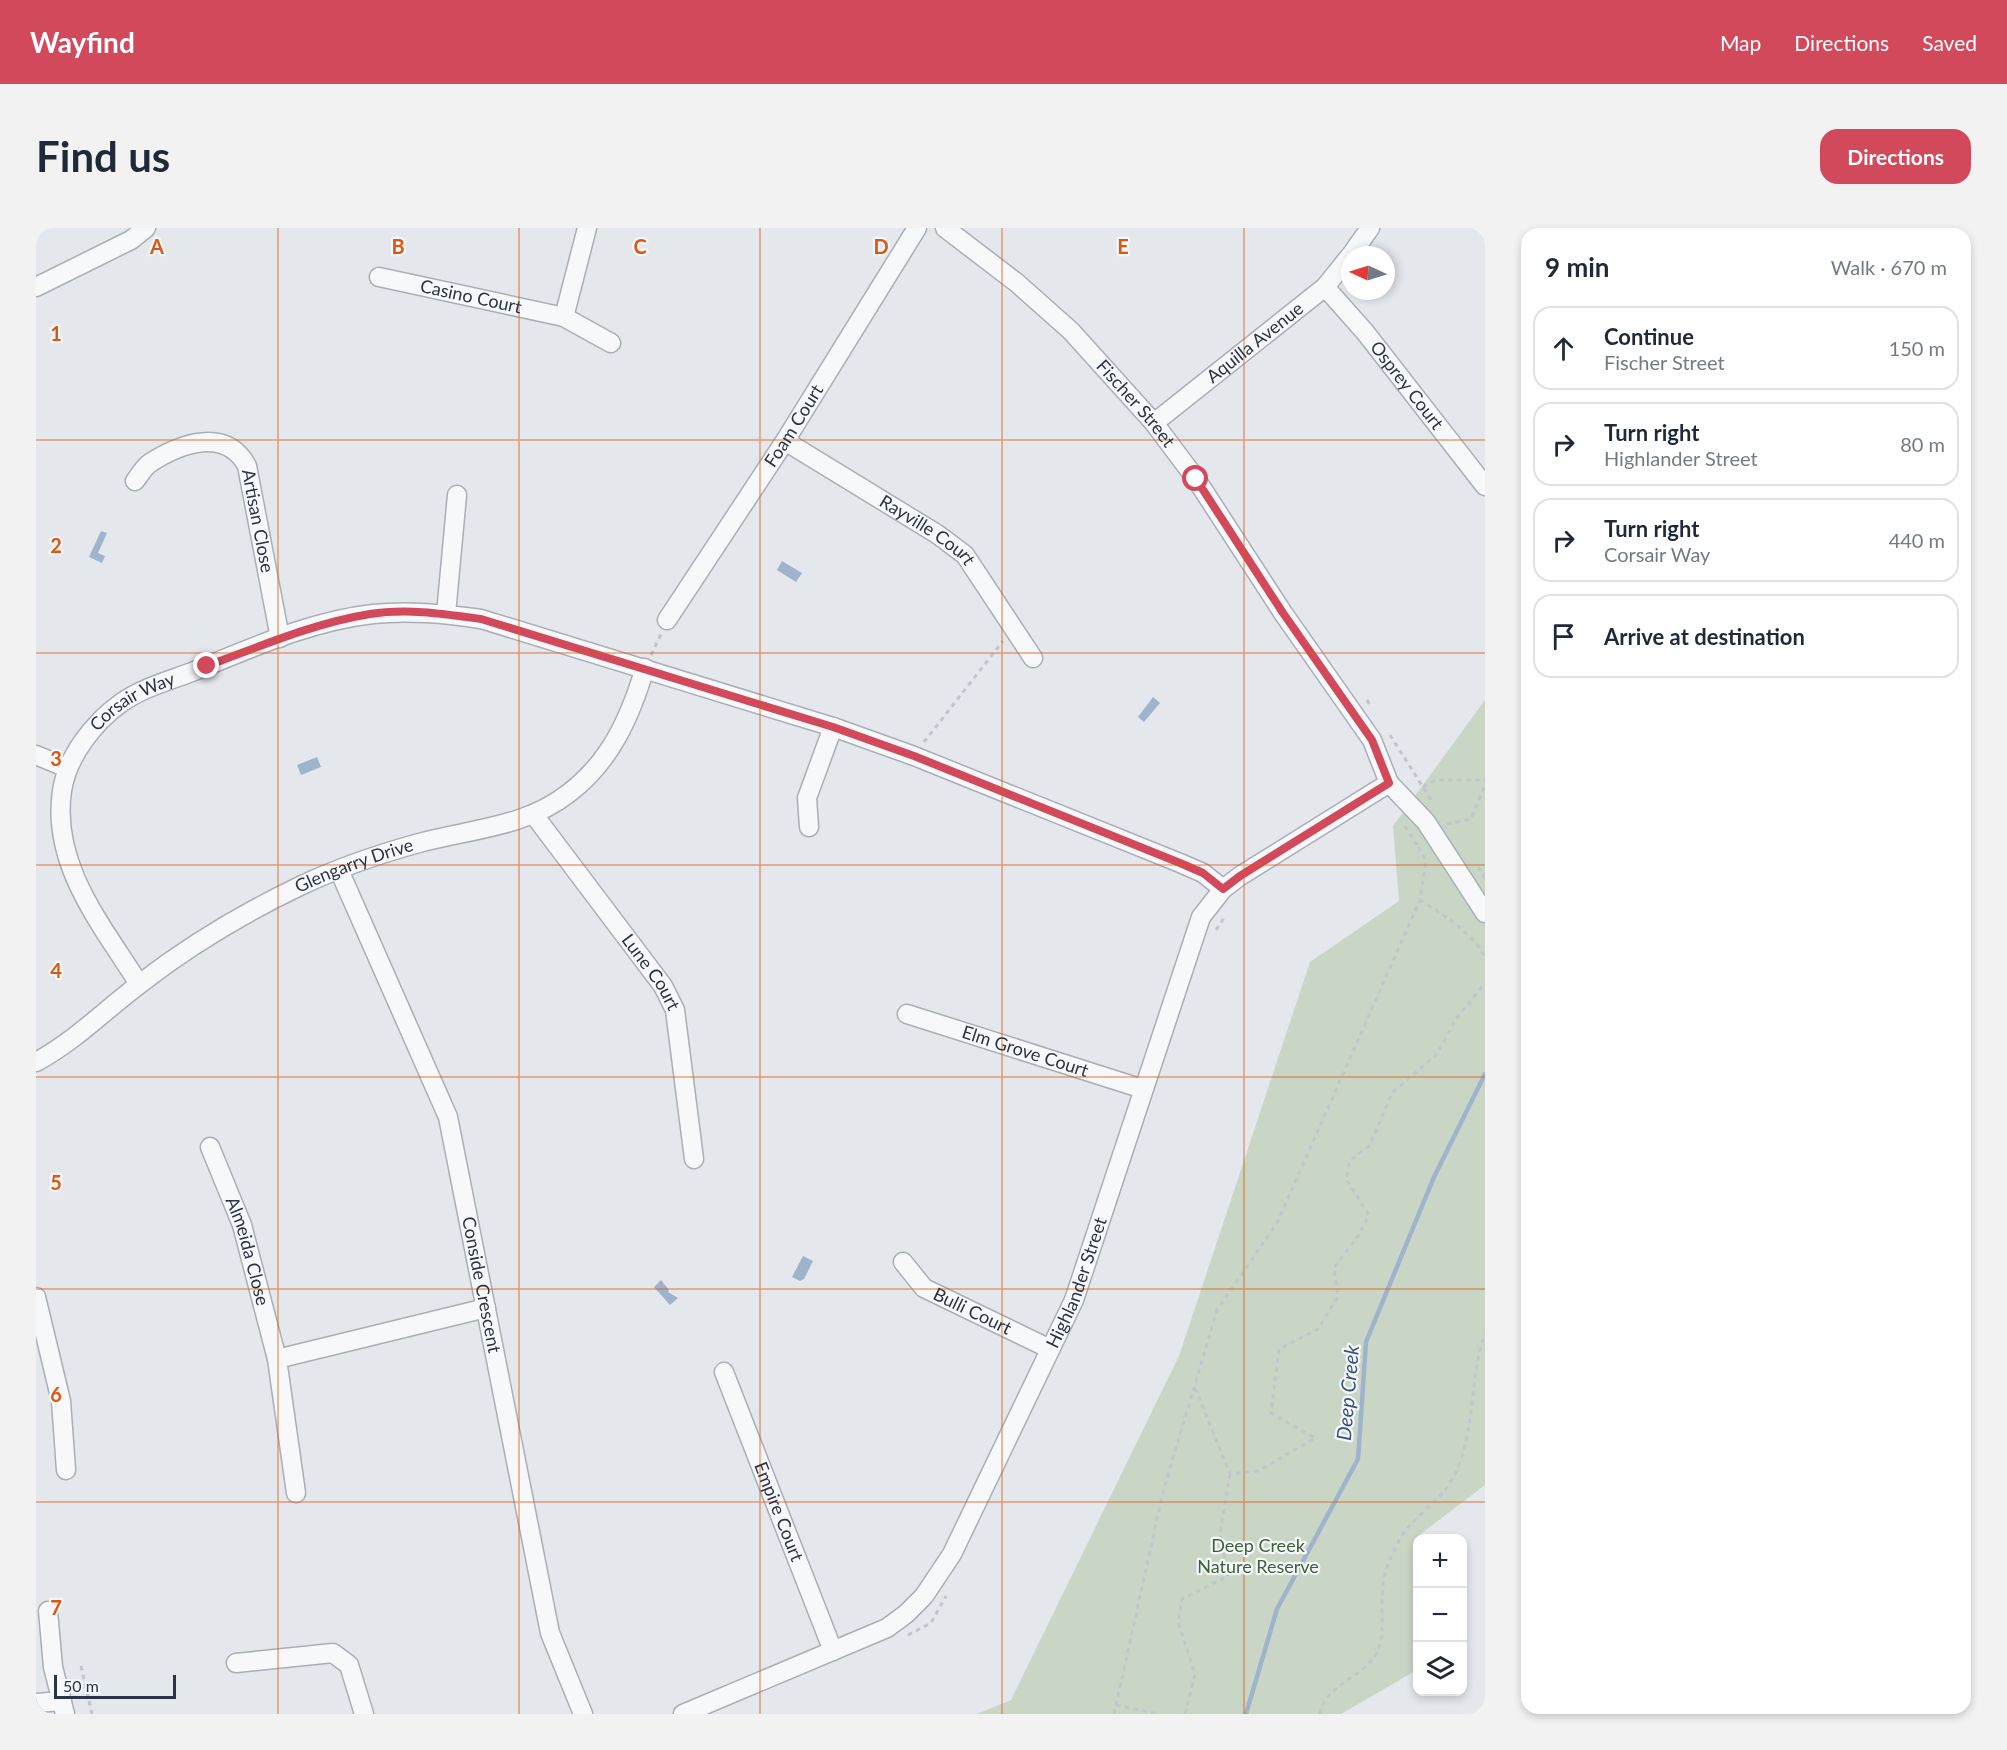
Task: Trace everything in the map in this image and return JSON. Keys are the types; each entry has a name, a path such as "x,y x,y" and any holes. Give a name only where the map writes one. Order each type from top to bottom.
{"street":[{"path":"36,287 131,240 146,228"},
{"path":"564,316 587,228"},
{"name":"Foam Court","path":"667,620 785,441 917,228"},
{"name":"Fischer Street","path":"945,228 1017,283 1071,331 1154,423 1196,479 1283,613 1372,740 1389,783 1426,822 1440,829 1485,913"},
{"name":"Aquilla Avenue","path":"1357,246 1370,228"},
{"name":"Aquilla Avenue","path":"1154,423 1325,287 1341,267"},
{"name":"Casino Court","path":"379,277 564,316 611,343"},
{"name":"Osprey Court","path":"1325,287 1365,332 1485,486"},
{"name":"Rayville Court","path":"785,441 937,534 965,555 1033,657"},
{"name":"Artisan Close","path":"135,481 148,464 194,444 219,442 231,446 241,454 247,466 280,638"},
{"path":"446,614 457,495"},
{"name":"Corsair Way","path":"139,984 91,908 68,860 62,839 61,815 68,768 91,732 122,702 280,638 372,614 446,614 481,619 833,727 914,756 1180,863 1203,873 1223,889"},
{"name":"Glengarry Drive","path":"36,1062 98,1020 139,984 242,917 299,886 420,843 534,815 569,793 612,747 629,718 645,668"},
{"path":"809,827 807,798 833,727"},
{"path":"36,755 68,768"},
{"name":"Highlander Street","path":"683,1714 886,1628 906,1614 939,1576 952,1554 1074,1300 1201,917 1223,889 1240,876 1389,783"},
{"name":"Lune Court","path":"534,815 663,986 675,1010 694,1160"},
{"name":"Conside Crescent","path":"339,870 448,1117 550,1634 583,1714"},
{"name":"Elm Grove Court","path":"907,1014 1143,1089"},
{"name":"Almeida Close","path":"210,1147 242,1225 277,1359 296,1492"},
{"name":"Bulli Court","path":"903,1262 924,1288 1050,1349"},
{"path":"36,1297 61,1401 66,1470"},
{"path":"277,1359 486,1308"},
{"name":"Empire Court","path":"724,1372 833,1651"},
{"path":"36,1703 64,1707 53,1667 48,1611"},
{"path":"236,1663 333,1653 349,1665 364,1714"}],"path":[{"path":"645,668 667,620"},
{"path":"914,756 1013,627"},
{"path":"1367,700 1373,710"},
{"path":"1386,729 1438,810"},
{"path":"1423,787 1436,780 1485,780"},
{"path":"1417,845 1440,829 1471,819 1485,785"},
{"path":"1440,829 1443,817"},
{"path":"1114,1714 1163,1492 1217,1310 1276,1223 1420,900 1426,861 1402,822"},
{"path":"1440,829 1453,831"},
{"path":"1474,862 1485,878"},
{"path":"1420,900 1452,921 1483,953 1485,960"},
{"path":"1230,1474 1258,1470 1315,1438 1270,1413 1279,1349 1318,1329 1338,1297 1334,1268 1358,1236 1369,1215 1346,1179 1350,1161 1370,1145 1392,1093 1437,1054 1456,1019 1485,983"},
{"path":"1320,1714 1321,1708 1338,1688 1373,1662 1380,1645 1380,1607 1386,1571 1405,1531 1438,1499 1456,1473 1469,1430 1477,1356 1485,1334"},
{"path":"1185,1714 1195,1674 1178,1622 1182,1599 1228,1576 1220,1533 1230,1474 1194,1386"},
{"path":"81,1666 92,1714"},
{"path":"1116,1704 1158,1714"}],"green space":[{"name":"Deep Creek Nature Reserve","path":"1485,700 1485,1485 1421,1534 1413,1534 1413,1672 1341,1714 977,1714 1011,1700 1179,1356 1310,962 1399,901 1393,826"}],"water":[{"path":"101,531 107,533 98,553 105,556 102,563 89,557"},
{"path":"782,561 802,573 796,582 777,570"},
{"path":"1153,697 1160,703 1144,722 1138,717"},
{"path":"317,757 321,767 301,775 297,765"},
{"path":"803,1256 813,1261 804,1279 800,1281 792,1277"},
{"path":"661,1280 669,1290 668,1292 678,1298 670,1305 654,1287"}],"waterway":[{"name":"Deep Creek","path":"1246,1714 1277,1609 1358,1459 1366,1342 1434,1177 1485,1074"}],"route":[{"path":"207,666 311,628 372,614 414,612 481,619 833,727 914,756 1180,863 1203,873 1223,889 1240,876 1389,783 1372,740 1283,613 1196,479"}]}
